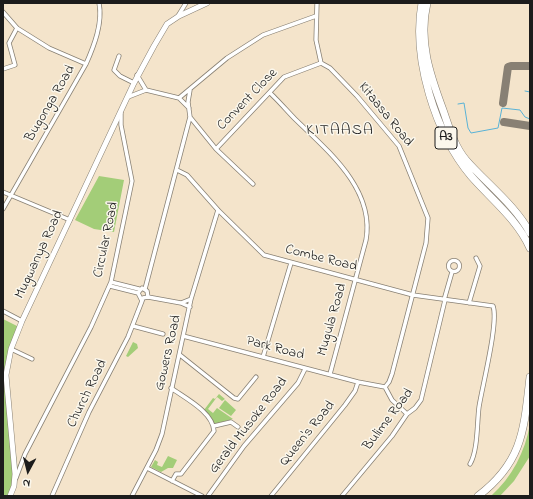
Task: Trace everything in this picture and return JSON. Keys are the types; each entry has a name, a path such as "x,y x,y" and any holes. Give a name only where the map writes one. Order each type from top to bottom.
{"highway":[{"name":"A3","path":"422,3 418,36 420,58 447,142 462,165 519,228 530,248"},
{"name":"A3","path":"427,3 424,27 426,59 452,135 465,158 522,221 530,233"},
{"path":"478,496 499,477 516,452 524,429 530,377"},
{"path":"486,496 505,478 520,453 525,438 530,409"}],"street":[{"name":"Bugonga Road","path":"3,209 86,64 96,38 100,19 99,3"},
{"path":"178,16 186,3"},
{"name":"Circular Road","path":"10,496 19,467 25,454 110,284 132,182 121,125 122,111 137,75 168,24 178,16 207,3"},
{"path":"317,3 316,40 321,63"},
{"path":"3,12 17,28 49,48 86,64"},
{"path":"179,98 227,58 263,35 316,16"},
{"path":"3,69 15,65 9,43 17,28"},
{"path":"119,56 114,70 120,76 134,83"},
{"name":"Convent Close","path":"216,149 266,98 286,75 321,63"},
{"name":"Kitaasa Road","path":"321,63 330,68 358,96 399,146 426,214 428,226 413,295 392,374 385,387"},
{"path":"137,75 146,90"},
{"path":"148,297 145,289 190,117 188,94 190,89"},
{"path":"127,99 133,94 146,90 179,98 189,108"},
{"name":"Mugula Road","path":"270,93 273,98 322,145 344,170 359,193 366,216 367,231 356,280 330,374"},
{"path":"266,98 273,98"},
{"name":"Mugwanya Road","path":"14,486 14,462 6,375 11,349 22,321 122,111"},
{"name":"Convent Close","path":"190,117 216,149 253,184"},
{"name":"Combe Road","path":"177,170 187,175 218,210 264,255 413,295 493,306 493,325 479,405 474,456 470,464"},
{"path":"3,192 10,197 70,220"},
{"name":"Gowers Road","path":"132,496 147,468 162,434 191,299 218,210"},
{"path":"469,303 480,266 476,258"},
{"path":"264,357 291,263"},
{"name":"Bulime Road","path":"342,496 392,436 407,414 418,403 424,392 431,352 452,272"},
{"path":"110,284 138,291 145,289"},
{"path":"138,291 142,301 143,298 148,297 181,303 190,307"},
{"path":"181,303 191,299"},
{"name":"Church Road","path":"52,496 89,412 133,326 142,301"},
{"path":"3,311 22,321"},
{"path":"133,326 163,334"},
{"name":"Park Road","path":"183,336 305,369 385,387"},
{"path":"11,349 32,359"},
{"path":"180,355 234,398 238,399 256,377"},
{"name":"Gerald Musoke Road","path":"208,496 244,446 298,383 305,369"},
{"name":"Queen's Road","path":"271,496 346,405 355,391 358,382"},
{"path":"385,387 392,400 407,414"},
{"path":"171,388 203,411 214,426 213,433 185,470 181,474 176,474 172,480"},
{"path":"214,426 231,422 238,427"},
{"path":"147,468 202,496"}],"green space":[{"path":"99,176 124,180 114,232 94,229 75,220"},
{"path":"3,319 19,327 5,372 18,471 17,481 9,492 8,496 3,496"},
{"path":"133,342 137,344 138,348 128,357 126,356"},
{"path":"219,394 225,399 222,401 217,397 208,409 213,413 217,408 233,419 215,424 204,410 213,398 215,399"},
{"path":"225,400 236,410 231,416 219,408"},
{"path":"530,424 530,456 514,481 500,496 491,496 505,481 521,454"},
{"path":"168,456 177,460 173,468 168,468 161,472 151,467 155,460 158,462 157,465 162,467"}],"waterway":[{"path":"525,91 530,92"},
{"path":"458,104 464,103 468,128 471,133 498,128 502,108 520,110 525,117 530,119"}],"taxiway":[{"path":"503,103 508,67 530,66"},
{"path":"504,122 530,126"}],"district":[{"name":"KITAASA","path":"340,131"}]}
